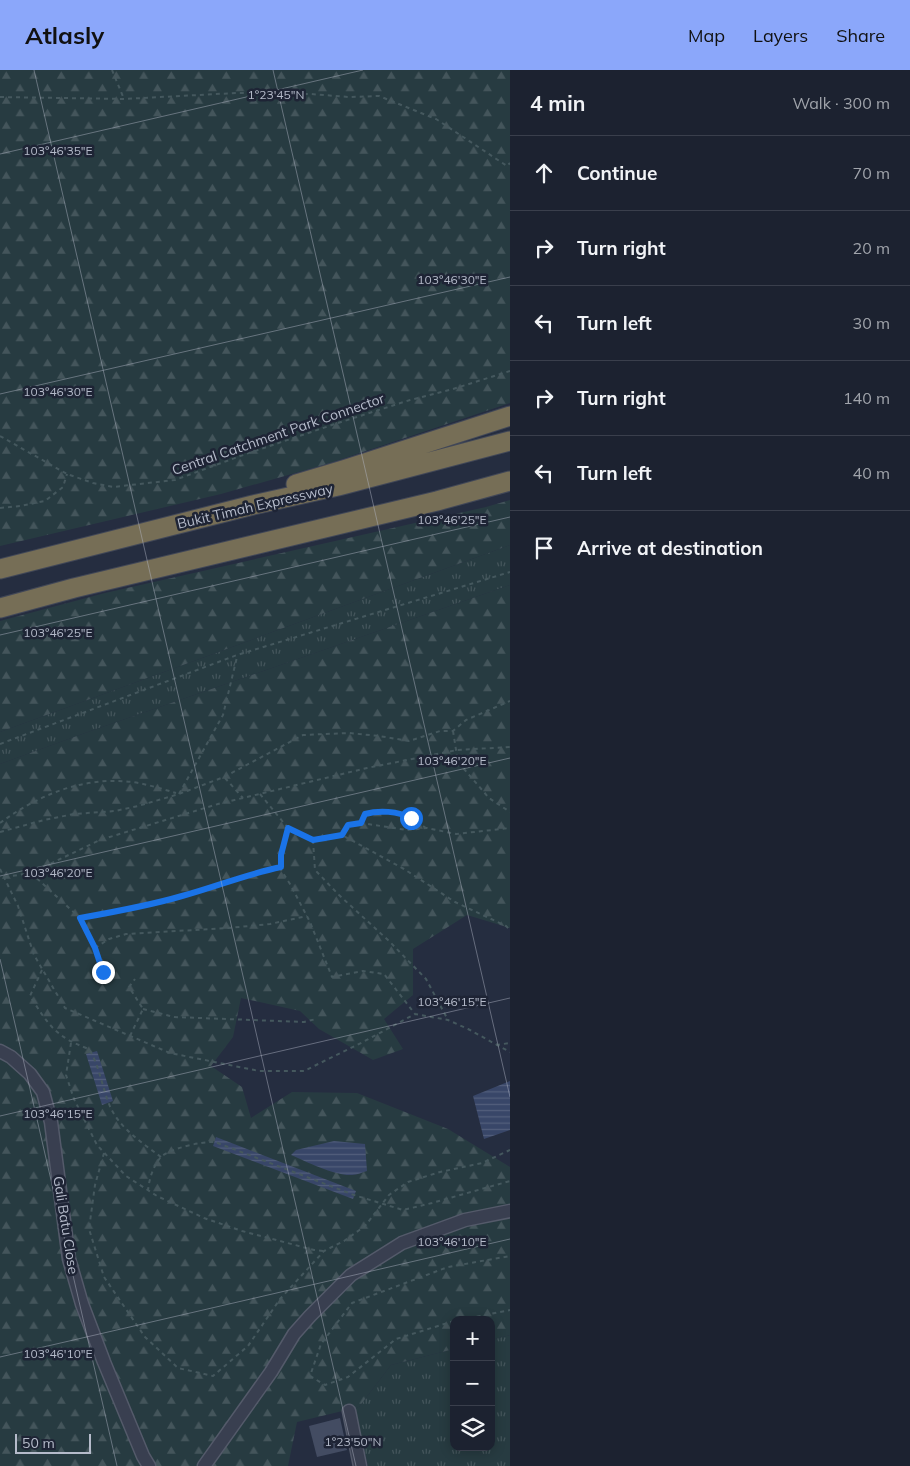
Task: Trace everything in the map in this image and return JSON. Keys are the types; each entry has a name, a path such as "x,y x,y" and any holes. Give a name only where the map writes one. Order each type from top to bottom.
{"highway":[{"path":"253,505 279,489 510,416"},
{"name":"Bukit Timah Expressway","path":"0,569 510,442"},
{"path":"0,608 74,588 437,501 510,481"}],"lane":[{"name":"Gali Batu Close","path":"0,1051 11,1057 30,1074 43,1092 51,1122 69,1259 82,1304 104,1362 143,1456 149,1466"},
{"path":"204,1466 271,1372 294,1334 351,1275 402,1243 465,1220 510,1211"},
{"path":"349,1411 360,1466"}],"path":[{"path":"112,70 124,99"},
{"path":"0,98 124,99 236,93 311,94 349,97 378,96 436,119 507,166 510,163"},
{"name":"Central Catchment Park Connector","path":"0,436 67,474 93,483 113,487 175,480 354,418 510,371"},
{"path":"0,508 45,502 63,487 67,474"},
{"path":"0,744 237,655 510,572"},
{"path":"179,794 223,715 237,655"},
{"path":"0,832 74,814 123,810 179,794 224,777 303,735 349,733 409,741 440,731 453,731 466,720 510,701"},
{"path":"453,731 458,762 489,798 510,812"},
{"path":"5,877 31,873 100,840 218,804 367,768 457,750 510,747"},
{"path":"224,777 243,798"},
{"path":"0,823 16,811 55,791 99,780 132,782 179,794"},
{"path":"260,794 288,828 313,840 342,835 404,869 455,902 506,926 510,930"},
{"path":"361,823 365,814 374,812 402,813 427,828"},
{"path":"342,835 348,825 361,823 407,830 427,828 456,834 510,828"},
{"path":"288,828 281,855 280,870 290,884 307,916 332,977 363,971 384,974 414,1014"},
{"path":"313,840 315,870 426,979 448,1020"},
{"path":"80,918 182,896 257,872 281,867"},
{"path":"0,869 18,906 34,955 65,1008 170,1053 259,1071 304,1071 414,1014 448,1020 510,1052"},
{"path":"31,873 80,918 95,948 103,972"},
{"path":"95,948 109,939 126,934 270,924 307,916"},
{"path":"42,970 30,996 47,1022 64,1038 71,1043 89,1048 111,1110 125,1129 160,1157"},
{"path":"135,979 129,987 143,1009 174,1018 304,1022 316,1019"},
{"path":"130,1036 143,1009"},
{"path":"71,1043 66,1075 74,1099 96,1145 126,1176 156,1196 204,1218 251,1233 324,1251"},
{"path":"496,1045 510,1043"},
{"path":"148,1191 149,1179 160,1157 180,1148 205,1141 215,1142 354,1195 403,1210 510,1181"},
{"path":"104,1153 95,1185 89,1229 104,1277 145,1338 178,1368 213,1376 248,1346 280,1299 324,1251 344,1241 365,1226 389,1195 408,1182 440,1172 482,1163 510,1150"},
{"path":"450,1322 396,1339 348,1376 325,1385 310,1376 321,1344 352,1304 448,1267 510,1256"},
{"path":"481,1316 510,1310"}],"green space":[{"path":"0,70 510,70 510,403 327,464 221,494 0,546"},
{"path":"510,500 510,545 0,732 0,621 105,593"},
{"path":"510,545 510,585 0,764 0,732"},
{"path":"510,585 510,928 467,915 413,949 413,995 384,1019 403,1049 373,1060 319,1029 300,1011 241,998 233,1037 211,1066 242,1087 251,1118 292,1092 357,1093 448,1129 510,1167 510,1335 495,1339 495,1316 450,1316 450,1350 391,1365 359,1407 297,1422 288,1466 0,1466 0,764"},
{"path":"510,1335 510,1466 368,1466 354,1408 359,1407 391,1365 450,1350 450,1451 495,1451 495,1339"}],"water":[{"path":"97,1051 113,1101 102,1105 86,1054"},
{"path":"510,1081 510,1130 484,1139 473,1096"},
{"path":"216,1137 356,1191 353,1199 213,1146"},
{"path":"334,1141 365,1144 367,1171 354,1175 345,1175 321,1168 291,1155 296,1150"}],"building":[{"path":"340,1418 347,1450 317,1457 309,1426"}],"route":[{"path":"103,972 95,948 80,918 182,896 257,872 281,867 281,855 288,828 313,840 342,835 348,825 361,823 365,814 374,812 402,813 411,818"}]}
